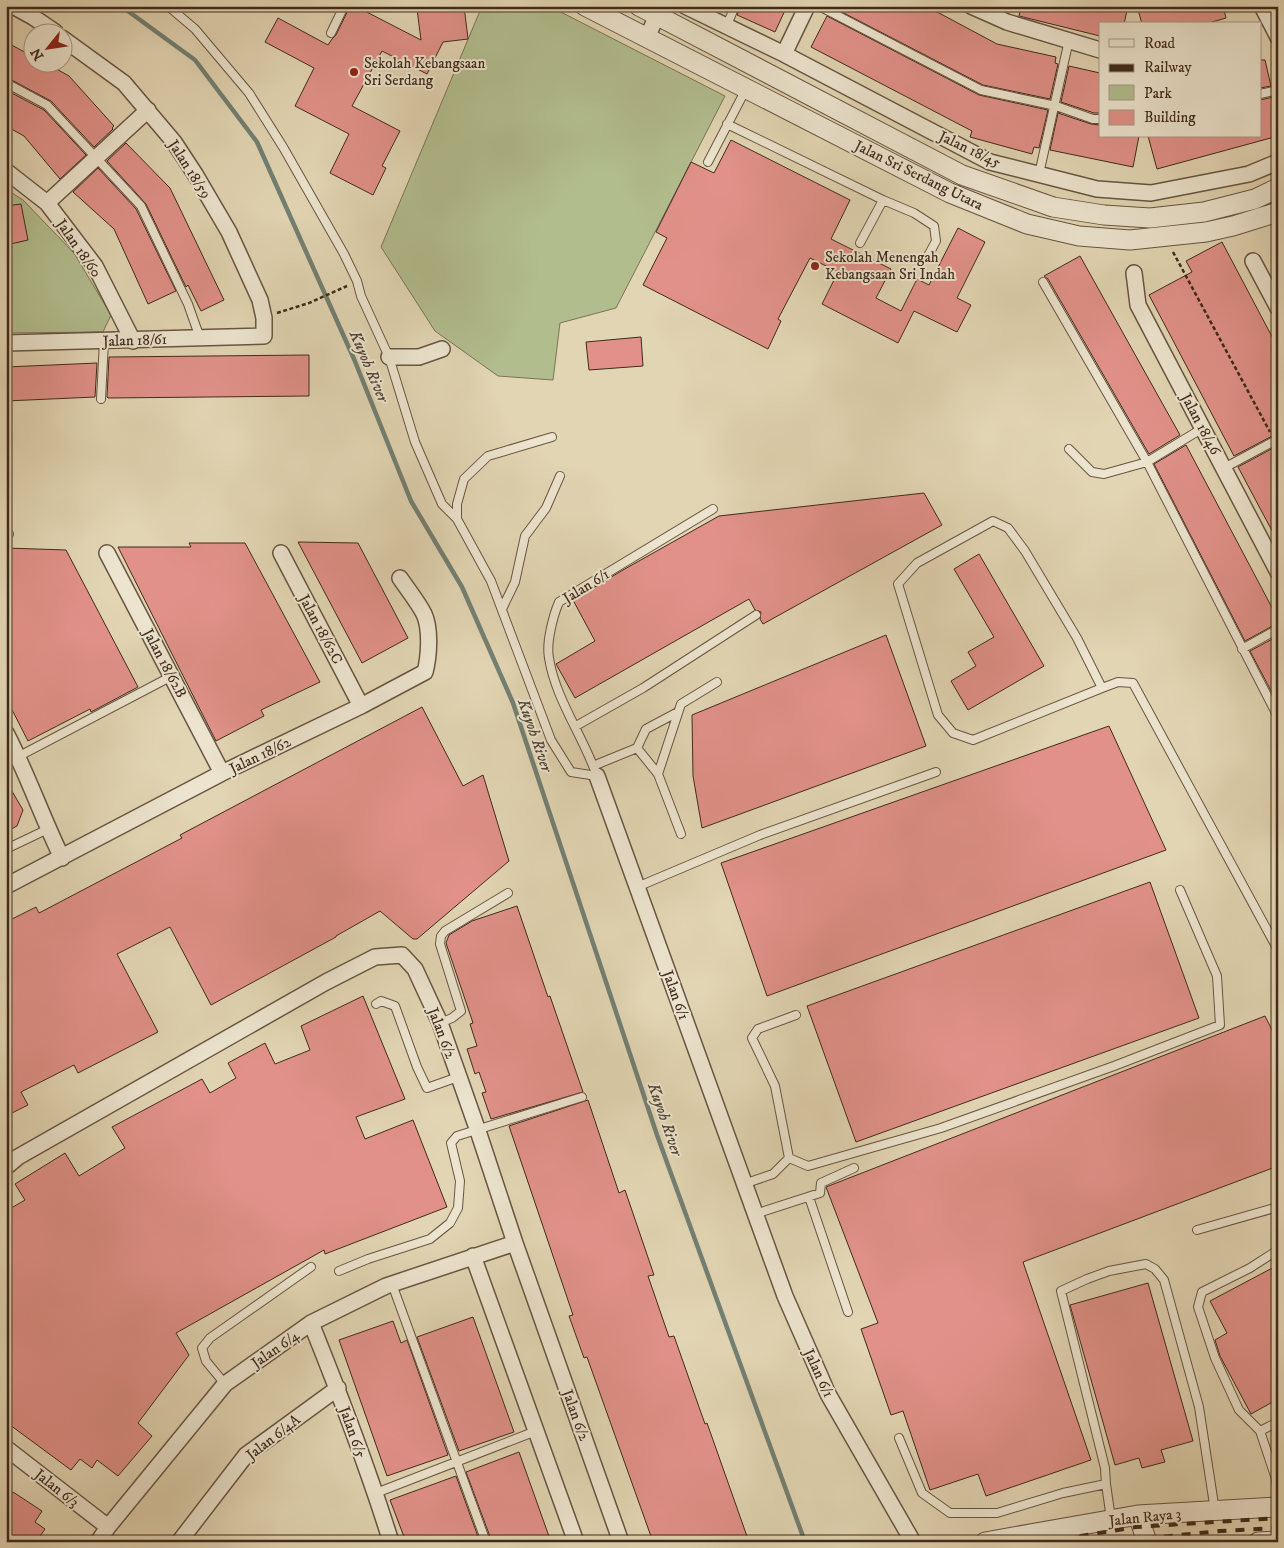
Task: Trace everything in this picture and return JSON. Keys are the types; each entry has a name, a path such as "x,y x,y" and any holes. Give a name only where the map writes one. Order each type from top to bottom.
{"street":[{"path":"13,6 40,22"},
{"name":"Jalan Sri Serdang Utara","path":"585,6 950,193 1026,224 1079,236 1130,240 1206,232 1278,212"},
{"name":"Jalan Sri Serdang Utara","path":"639,6 659,11 962,175 1053,207 1150,218 1204,212 1254,199 1278,188"},
{"name":"Jalan 18/45","path":"685,6 784,54 990,162 1097,189 1150,192 1249,174 1278,162"},
{"path":"784,54 806,6"},
{"path":"971,6 1007,22 1099,50"},
{"path":"1262,6 1270,30"},
{"path":"647,38 659,11"},
{"name":"Jalan 18/59","path":"72,45 124,83 174,142 229,232 260,300 264,318 264,336"},
{"path":"46,203 148,110"},
{"name":"Jalan 18/60","path":"6,171 46,203 95,266 133,341"},
{"path":"1253,261 1278,308"},
{"name":"Jalan 18/46","path":"1134,273 1138,305 1278,572"},
{"name":"Jalan 18/61","path":"6,343 264,336"},
{"path":"389,357 419,357 442,349"},
{"name":"Jalan 18/62C","path":"281,553 361,706"},
{"name":"Jalan 18/62B","path":"107,554 222,773"},
{"name":"Jalan 18/62","path":"6,886 222,773 361,706 425,672 429,644 425,615 400,578"},
{"path":"6,733 13,760 62,858"},
{"name":"Jalan 6/1","path":"595,771 785,1296 828,1394 913,1542"},
{"name":"Jalan 6/2","path":"6,1167 18,1157 317,986 374,957 402,955 415,969 440,1023 515,1243 621,1542"},
{"name":"Jalan 6/4","path":"98,1542 108,1527 225,1384 311,1323 392,1284 515,1243"},
{"path":"473,1256 576,1542"},
{"name":"Jalan 6/5","path":"311,1323 338,1388 376,1493 391,1542"},
{"name":"Jalan 6/4A","path":"179,1542 246,1456 338,1388"},
{"name":"Jalan 6/3","path":"6,1448 108,1527"},
{"name":"Jalan Raya 3","path":"985,1542 1138,1515 1278,1507"},
{"path":"1138,1515 1147,1542"},
{"path":"1258,1542 1278,1541"}],"lane":[{"path":"168,6 195,29 249,93 283,147 358,281 361,296 389,357 416,442 442,504 458,519 491,581 551,740 570,772 595,771 637,748 646,729 678,712"},
{"path":"331,33 344,6"},
{"path":"727,25 735,6"},
{"path":"819,6 981,90 1054,106 1099,120"},
{"path":"1040,174 1068,40"},
{"path":"6,83 47,105 141,206 188,304 200,338"},
{"path":"708,162 746,89"},
{"path":"1262,94 1278,90"},
{"path":"727,124 883,200 914,213 934,226 936,241 928,256"},
{"path":"860,243 883,200"},
{"path":"1043,282 1147,462 1278,717"},
{"path":"101,399 104,341"},
{"path":"1069,449 1092,472 1104,474 1147,462 1203,428"},
{"path":"458,519 457,504 464,478 488,456 552,437"},
{"path":"1224,468 1276,440"},
{"path":"502,609 515,582 525,536 546,508 560,476"},
{"name":"Jalan 6/1","path":"595,771 559,692 548,657 552,617 559,602 713,509"},
{"path":"1102,688 1072,630 1025,551 1008,528 994,522 917,564 898,584 938,715 953,733 973,740 1118,682 1133,683 1278,950"},
{"path":"576,726 643,688 756,615"},
{"path":"1242,649 1278,629"},
{"path":"13,760 172,676"},
{"path":"658,774 681,704 717,682"},
{"path":"637,748 658,774 681,834"},
{"path":"637,887 760,835 936,772"},
{"path":"6,849 48,829"},
{"path":"789,1158 808,1166 941,1128 1114,1066 1220,1025 1217,976 1180,890"},
{"path":"440,1023 452,1018 461,1011 440,944 441,936 445,931 508,894"},
{"path":"376,1004 380,1001 395,1006 417,1067 427,1088 458,1077"},
{"path":"789,1158 775,1086 752,1038 758,1029 796,1016"},
{"path":"339,1271 368,1259 430,1239 450,1223 458,1208 460,1180 451,1143 457,1136 582,1097"},
{"path":"744,1184 773,1174 789,1158"},
{"path":"755,1214 820,1193 821,1183 854,1168"},
{"path":"809,1197 848,1312"},
{"path":"1198,1230 1278,1206"},
{"path":"1278,1250 1250,1268 1202,1292 1198,1307 1215,1358 1239,1410 1260,1431 1276,1480 1278,1500"},
{"path":"1111,1520 1106,1484 1106,1468 1061,1291 1109,1271 1146,1264 1155,1269 1164,1280 1199,1407 1215,1511"},
{"path":"225,1384 206,1362 202,1348 210,1338 311,1267"},
{"path":"392,1284 486,1542"},
{"path":"1260,1431 1278,1422"},
{"path":"376,1493 536,1431"},
{"path":"899,1438 922,1493 950,1513 997,1513 1062,1493 1106,1484"}],"path":[{"path":"1165,237 1276,440"},
{"path":"264,318 309,303 358,281"}],"green space":[{"path":"482,6 549,6 725,96 616,308 560,323 553,380 498,376 435,331 381,247"},
{"path":"6,189 23,200 74,253 111,315 103,332 6,333"}],"building":[{"path":"350,6 355,6 421,40 417,9 437,6 464,6 468,39 443,42 427,74 382,51 352,106 400,131 382,166 386,168 373,195 330,173 349,134 295,106 314,68 265,42 278,18 328,45 336,35"},
{"path":"741,6 787,6 775,32 737,15"},
{"path":"837,6 926,6 997,44 1056,57 1055,63 1058,64 1050,99 983,85 836,9"},
{"path":"1021,6 1128,6 1124,22 1099,22 1099,36 1019,16"},
{"path":"1137,6 1223,6 1226,18 1212,22 1141,22"},
{"path":"827,16 979,95 1048,110 1039,148 1034,147 1032,154 970,137 972,131 811,47"},
{"path":"6,42 22,51 22,72 62,72 69,76 114,126 113,129 94,147 51,101 6,77"},
{"path":"1262,60 1265,60 1271,86 1262,88"},
{"path":"1069,66 1099,73 1099,113 1061,102"},
{"path":"6,90 44,110 86,155 60,179 24,136 6,126"},
{"path":"1278,96 1278,136 1157,169 1149,138 1262,138 1262,100"},
{"path":"1058,113 1099,125 1099,138 1139,138 1133,167 1050,150"},
{"path":"731,140 850,200 831,239 891,269 876,298 901,311 917,279 929,285 958,228 985,242 957,298 971,305 957,332 914,311 898,343 822,304 838,272 810,258 778,319 781,321 768,349 643,285 667,238 656,232 691,162 714,173"},
{"path":"126,143 170,188 224,300 201,311 188,285 186,287 146,204 107,161"},
{"path":"98,168 136,209 176,291 148,304 114,229 73,192"},
{"path":"21,204 28,240 6,245 6,206"},
{"path":"1222,242 1278,348 1278,433 1234,456 1149,295 1192,272 1186,261"},
{"path":"1080,256 1180,435 1149,454 1048,279 1044,276"},
{"path":"641,337 643,366 589,370 586,342"},
{"path":"309,355 309,396 107,397 109,357"},
{"path":"97,363 95,397 6,401 6,367"},
{"path":"1186,445 1278,619 1278,623 1245,641 1154,464"},
{"path":"1277,446 1278,448 1278,542 1238,467"},
{"path":"924,493 942,525 763,624 760,619 761,612 755,610 749,599 575,698 556,664 595,641 573,600 719,516"},
{"path":"298,542 358,543 408,638 362,663"},
{"path":"189,543 245,543 320,682 261,710 264,716 216,741 118,547 191,547"},
{"path":"6,548 66,550 138,687 91,712 90,709 28,741 6,698"},
{"path":"979,554 1044,666 968,710 951,681 976,666 968,652 994,637 954,569"},
{"path":"886,635 926,746 702,828 693,776 692,715"},
{"path":"1278,636 1278,704 1250,651"},
{"path":"422,707 463,786 483,775 509,861 417,939 413,939 380,911 211,1005 170,927 117,954 158,1032 78,1073 74,1065 21,1092 28,1105 6,1116 6,922 36,907 39,913 182,838 180,835"},
{"path":"1109,726 1166,850 767,996 721,863"},
{"path":"6,781 23,810 17,826 6,832"},
{"path":"1150,882 1199,1018 856,1142 807,1006"},
{"path":"517,906 583,1092 491,1119 482,1093 486,1092 479,1072 475,1074 467,1049 477,1046 470,1024 473,1023 446,943 449,935 472,921"},
{"path":"363,996 405,1099 356,1117 365,1139 413,1120 447,1207 325,1254 324,1250 176,1333 189,1355 138,1423 152,1436 118,1476 97,1460 92,1468 80,1459 71,1470 6,1422 6,1211 25,1200 15,1184 65,1153 79,1176 125,1148 112,1127 202,1079 210,1093 236,1078 228,1063 265,1043 275,1064 310,1050 301,1026"},
{"path":"1265,1016 1278,1042 1278,1166 1023,1262 1091,1460 986,1496 978,1474 930,1490 903,1411 891,1415 861,1329 878,1323 826,1187"},
{"path":"588,1100 619,1193 625,1190 654,1275 648,1276 669,1337 674,1336 749,1542 653,1542 587,1357 584,1358 569,1316 573,1315 509,1126"},
{"path":"1278,1265 1278,1399 1251,1414 1220,1356 1215,1340 1227,1333 1210,1301"},
{"path":"1148,1283 1193,1441 1161,1450 1165,1462 1142,1468 1139,1458 1115,1465 1070,1305"},
{"path":"473,1317 514,1432 459,1451 417,1337"},
{"path":"393,1321 401,1343 407,1340 448,1455 387,1476 339,1340"},
{"path":"519,1452 551,1542 492,1542 466,1472"},
{"path":"456,1476 480,1542 406,1542 390,1500"},
{"path":"13,1492 42,1511 35,1522 45,1529 36,1542 6,1542 6,1502"}],"waterway":[{"name":"Kuyoh River","path":"121,6 195,60 257,142 354,359 411,501 462,587 513,703 657,1135 805,1542"}],"railway":[{"path":"1044,1542 1136,1527 1278,1518"},
{"path":"1110,1542 1220,1531 1278,1528"}],"place":[{"name":"Sekolah Kebangsaan Sri Serdang","path":"354,72"},
{"name":"Sekolah Menengah Kebangsaan Sri Indah","path":"815,266"}]}
